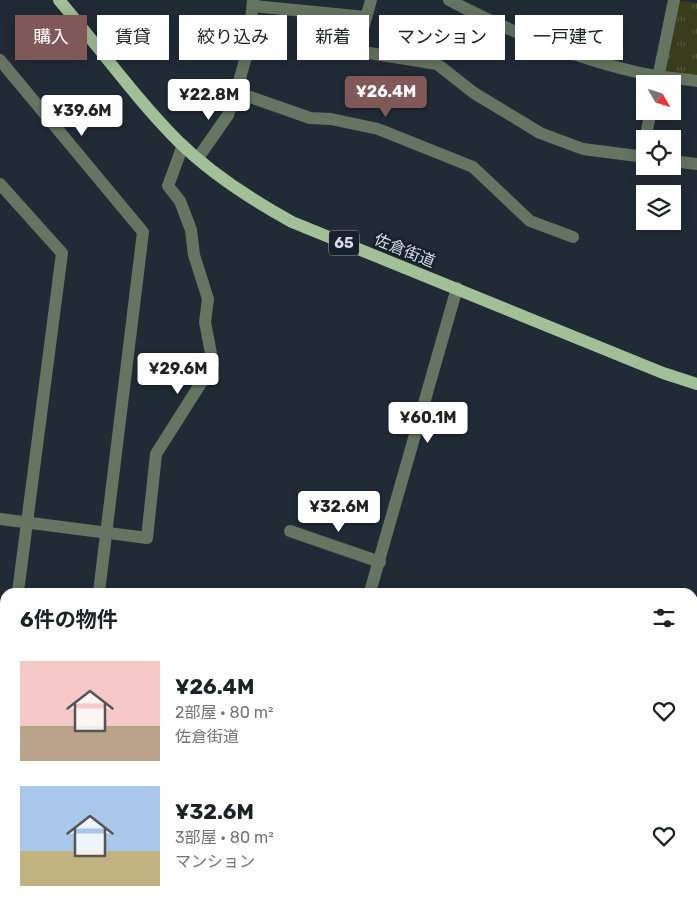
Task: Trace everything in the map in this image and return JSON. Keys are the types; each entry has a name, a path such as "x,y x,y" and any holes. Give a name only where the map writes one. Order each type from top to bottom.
{"main road":[{"name":"佐倉街道","path":"59,0 157,117 184,145 253,201 292,222 663,373 697,384"}],"street":[{"path":"367,15 371,0"},
{"path":"449,0 488,20 593,60 642,75"},
{"path":"659,75 674,0"},
{"path":"198,158 228,115 248,50 253,3 343,15"},
{"path":"369,53 436,64 474,93 540,133 583,149 636,156"},
{"path":"0,60 143,232 99,588"},
{"path":"681,81 697,81"},
{"path":"236,92 310,118 331,119 378,129 473,167 530,220 573,237"},
{"path":"0,519 147,538 156,454 213,364 205,322 208,299 194,255 191,230 180,201 168,186 184,145"},
{"path":"681,161 697,164"},
{"path":"0,184 62,253 19,588"},
{"path":"371,588 457,288"},
{"path":"290,530 380,562"}],"green space":[{"path":"674,0 697,3 697,81 681,79 681,75 661,75"}]}
